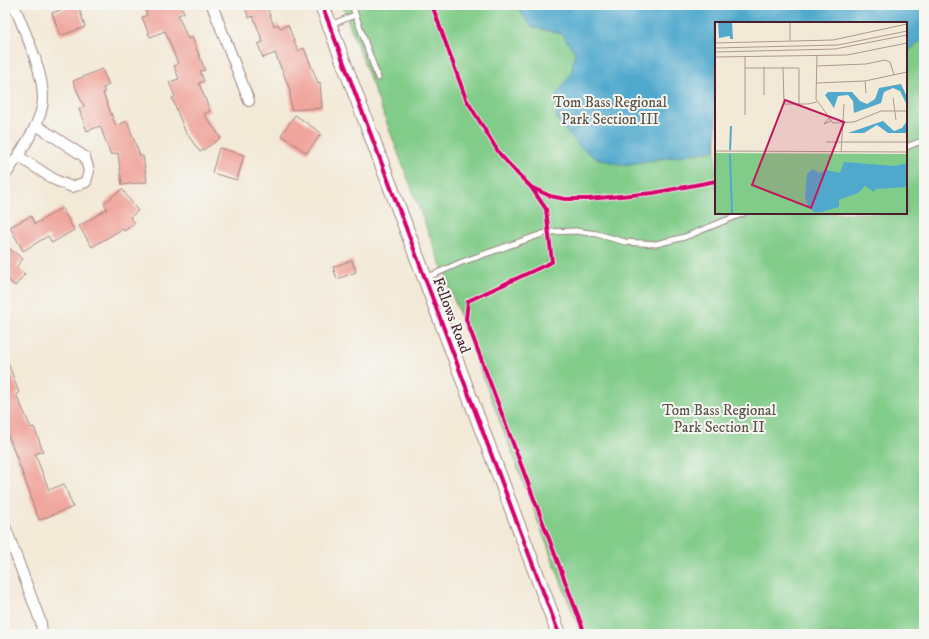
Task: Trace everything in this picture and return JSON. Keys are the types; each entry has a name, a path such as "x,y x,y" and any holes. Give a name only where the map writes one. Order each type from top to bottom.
{"street":[{"path":"5,176 36,125 43,100 40,78 14,5"},
{"path":"212,5 249,101"},
{"name":"Fellows Road","path":"322,5 559,634"},
{"path":"18,156 54,180 72,187 86,182 89,171 85,158 36,125"},
{"path":"5,526 41,622 42,634"}],"lane":[{"path":"352,5 378,78"},
{"path":"329,26 355,15"},
{"path":"907,147 924,140"},
{"path":"425,279 462,262 548,232 576,231 597,234 625,242 656,244 685,237 742,214"}],"green space":[{"name":"Tom Bass Regional Park Section II","path":"342,5 924,5 924,634 581,634"}],"water":[{"path":"515,5 924,5 924,34 921,41 907,52 907,22 715,22 715,150 623,165 596,158 579,146 557,120 556,95 571,74 575,52 562,34 532,27"}],"building":[{"path":"78,5 85,27 60,36 52,13"},
{"path":"143,5 181,5 184,13 178,15 188,39 192,37 205,70 200,71 204,81 199,83 210,111 204,114 221,138 200,152 185,131 172,98 175,97 169,82 179,79 174,66 178,64 165,31 150,37 142,17 147,15"},
{"path":"244,5 266,5 274,26 278,24 280,28 288,25 298,51 304,48 318,83 320,82 322,108 291,110 290,90 275,53 263,58 258,44 263,42 253,16 249,18"},
{"path":"102,69 109,85 103,88 105,93 103,93 116,126 127,121 140,156 143,156 147,182 122,185 118,153 111,155 100,126 87,131 79,109 84,107 73,81"},
{"path":"295,115 321,133 307,153 281,135"},
{"path":"219,148 244,155 237,180 212,173"},
{"path":"122,189 138,211 130,217 135,223 124,231 122,229 92,247 79,226 107,209 104,203"},
{"path":"62,208 74,230 52,243 48,236 23,251 10,227 31,216 35,224"},
{"path":"5,245 23,259 16,267 25,274 15,286 7,279 5,281"},
{"path":"352,260 356,272 337,279 333,267"},
{"path":"5,357 19,393 16,394 31,428 34,427 43,451 35,454 49,490 64,484 73,507 39,520 5,427"}],"cycle path":[{"path":"322,5 559,634"},
{"path":"432,5 466,99 499,153 531,187 546,209 552,262 468,301 466,319 585,634"},
{"path":"531,187 550,196 565,199 588,199 653,193 715,181"}],"park label":[{"name":"Tom Bass Regional Park Section III","path":"610,110"}]}
